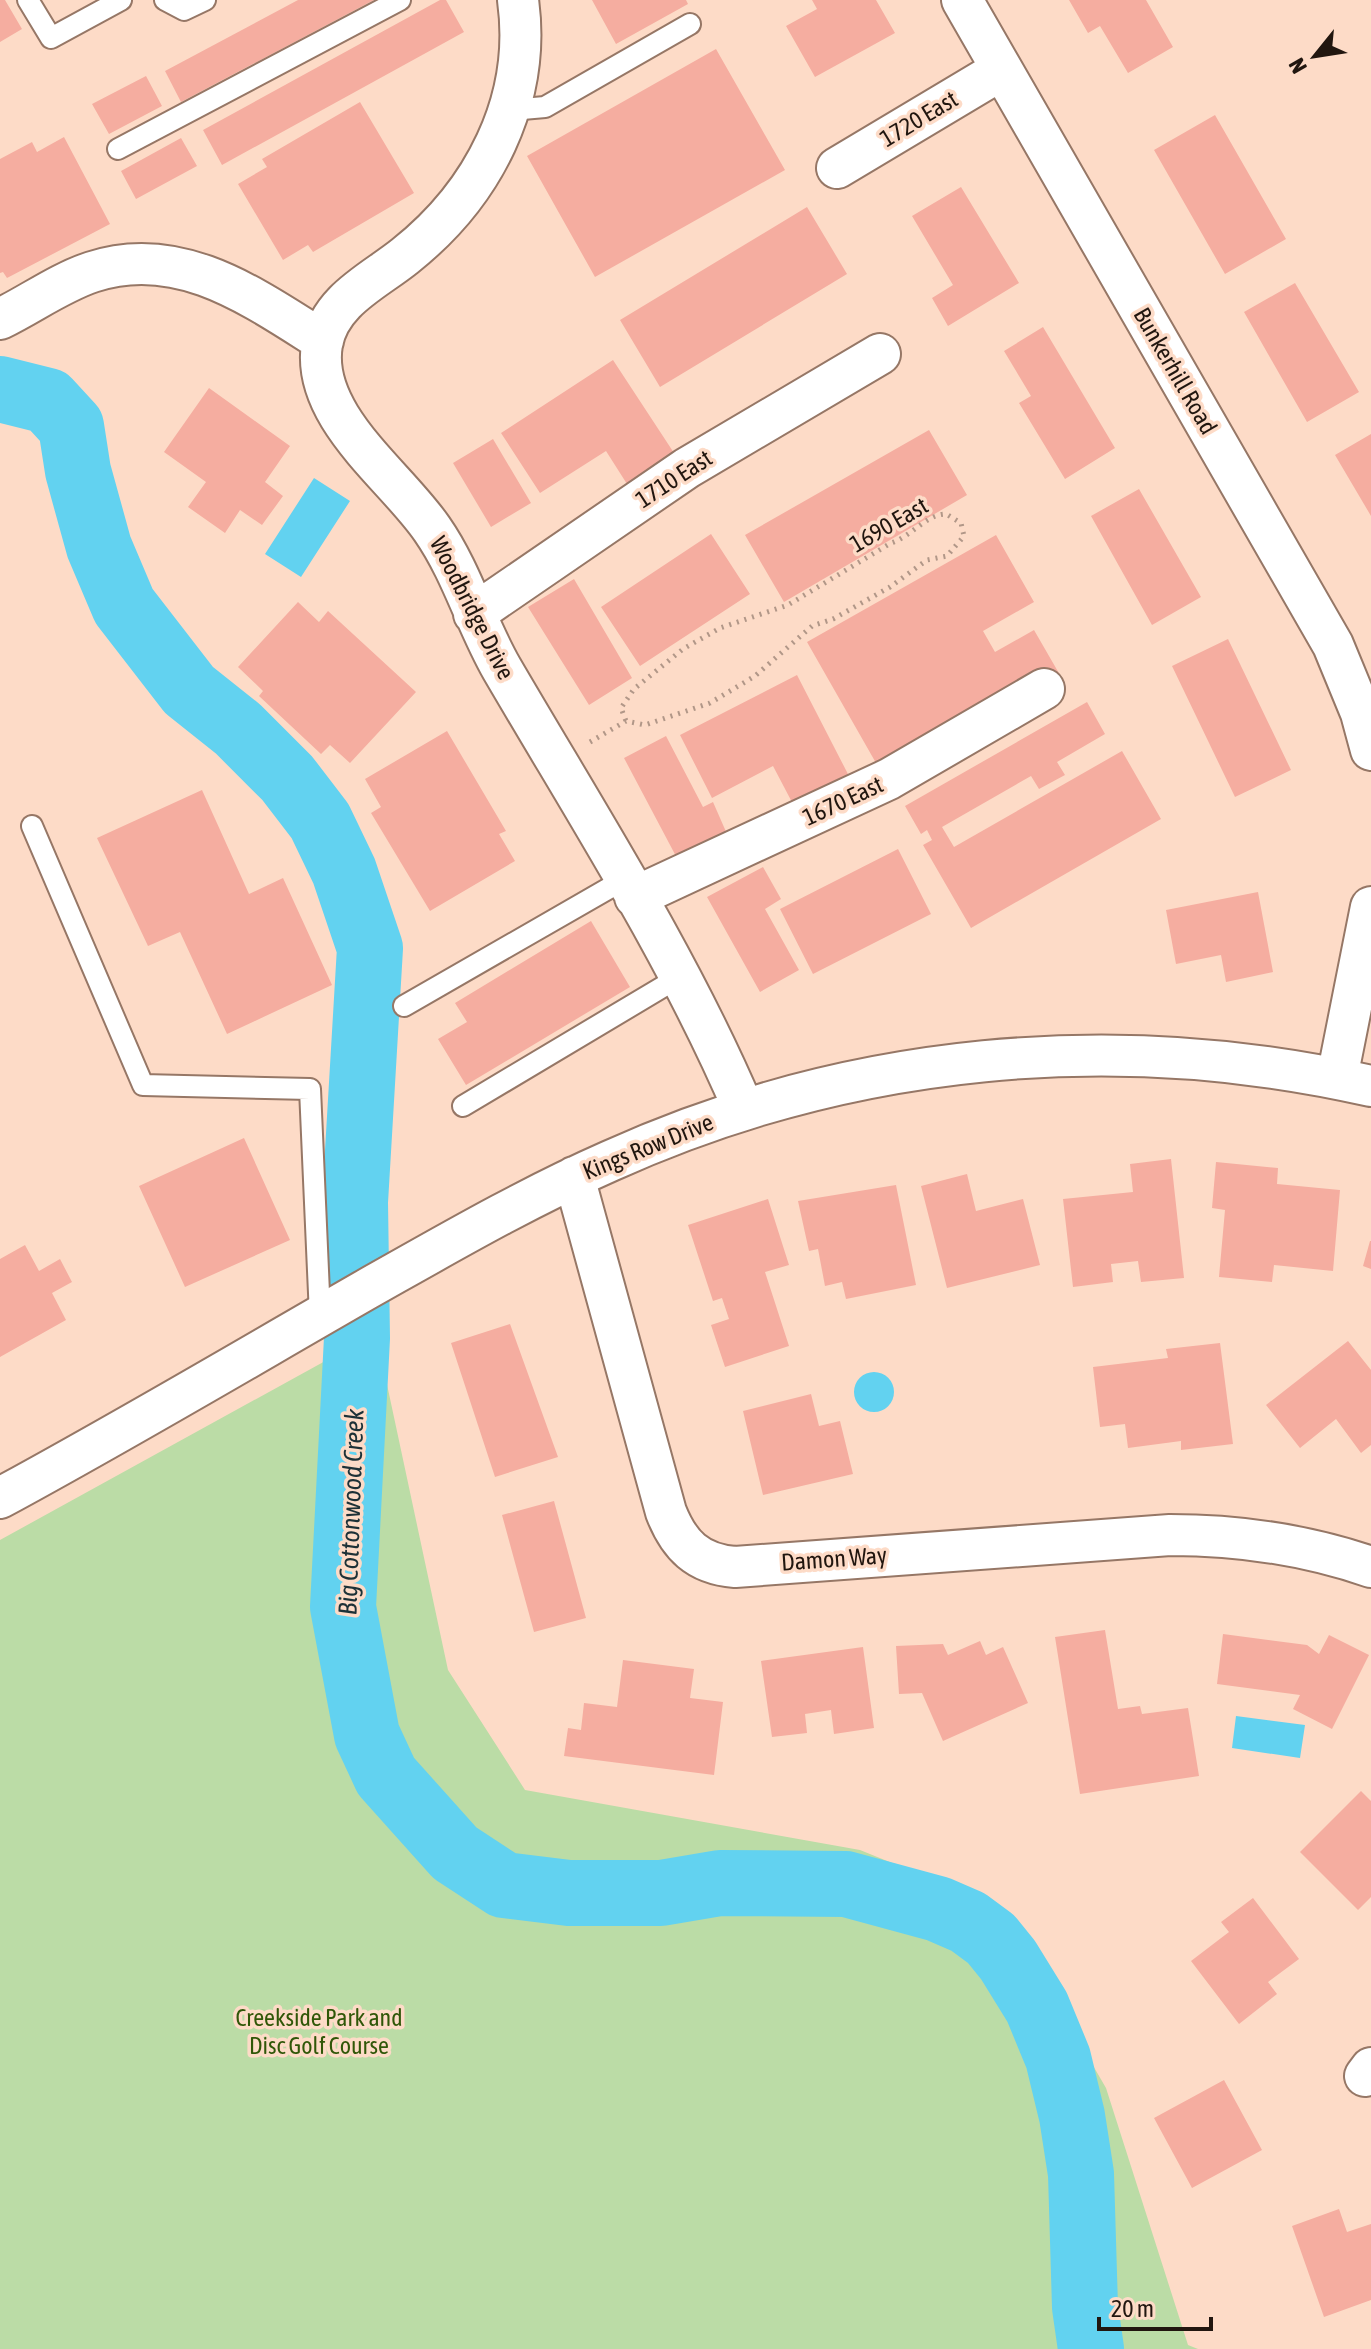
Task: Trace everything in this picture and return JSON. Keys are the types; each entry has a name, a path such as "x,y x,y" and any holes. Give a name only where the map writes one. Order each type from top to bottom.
{"street":[{"path":"0,319 96,271 141,264 166,264 214,278 323,341 336,314 358,289 403,257 449,217 484,168 511,110 519,61 518,0"},
{"name":"Bunkerhill Road","path":"962,0 1333,645 1361,713 1371,750"},
{"name":"1720 East","path":"837,168 1001,70"},
{"name":"Woodbridge Drive","path":"323,341 322,374 331,403 439,539 474,614 681,976 744,1110"},
{"name":"1710 East","path":"474,614 687,468 880,354"},
{"name":"1670 East","path":"630,888 889,779 1044,689"},
{"path":"1354,1082 1371,907"},
{"name":"Kings Row Drive","path":"0,1498 458,1238 574,1177 656,1141 744,1110 866,1077 931,1065 1019,1057 1145,1056 1354,1082"},
{"name":"Damon Way","path":"574,1177 666,1512 683,1544 700,1558 735,1567 1210,1535 1277,1541 1371,1567"}],"lane":[{"path":"28,0 51,38 121,0"},
{"path":"165,0 184,10 205,0"},
{"path":"118,149 400,0"},
{"path":"511,110 545,107 690,24"},
{"path":"32,826 143,1085 310,1089 320,1316"},
{"path":"404,1006 630,888"},
{"path":"463,1106 681,976"}],"path":[{"name":"1690 East","path":"590,742 626,721 645,725 710,703 755,676 812,626 833,619 899,582 927,560 952,553 964,536 961,523 946,514 933,518 906,539 891,543 788,605 720,628 683,649 634,689 621,708 626,721"}],"green space":[{"name":"Creekside Park and Disc Golf Course","path":"376,1333 448,1670 525,1790 860,1850 1001,1907 1106,2088 1188,2345 1198,2349 0,2349 0,1540"}],"water":[{"path":"314,478 350,501 301,577 265,554"},
{"path":"874,1372 888,1378 894,1392 888,1406 874,1412 860,1406 854,1392 860,1378"},
{"path":"1236,1716 1305,1725 1300,1758 1232,1748"}],"building":[{"path":"0,0 5,0 22,29 0,42"},
{"path":"298,0 374,0 181,102 165,71"},
{"path":"440,0 446,0 464,32 222,165 203,130"},
{"path":"592,0 686,0 688,4 616,44"},
{"path":"812,0 876,0 895,33 815,77 786,26 817,9"},
{"path":"1069,0 1146,0 1173,47 1128,73 1100,26 1088,33"},
{"path":"716,49 785,170 595,277 527,156"},
{"path":"146,76 162,106 109,134 92,104"},
{"path":"360,102 414,193 313,252 308,245 283,260 238,184 267,167 262,159"},
{"path":"1215,115 1286,239 1225,274 1154,150"},
{"path":"64,137 110,224 7,278 3,272 0,273 0,159 32,142 37,152"},
{"path":"181,138 197,166 136,199 121,171"},
{"path":"961,187 1019,283 948,326 932,298 953,285 912,216"},
{"path":"807,207 847,274 660,387 620,320"},
{"path":"1295,283 1359,392 1307,422 1244,312"},
{"path":"1043,327 1115,448 1065,479 1019,403 1031,396 1004,351"},
{"path":"613,360 674,453 627,484 606,451 540,493 501,433"},
{"path":"209,388 290,446 265,482 283,496 262,525 240,510 225,533 188,507 206,482 164,452"},
{"path":"929,430 967,495 784,602 745,535"},
{"path":"1371,434 1371,516 1335,455"},
{"path":"493,439 531,503 491,527 453,463"},
{"path":"1139,489 1201,597 1152,625 1091,516"},
{"path":"711,534 750,594 640,666 601,607"},
{"path":"996,535 1034,602 983,631 995,652 1034,630 1064,682 1049,691 1039,672 876,763 807,642"},
{"path":"574,579 632,678 589,705 528,607"},
{"path":"298,602 319,622 328,611 416,692 350,763 330,745 321,754 259,696 263,691 238,667"},
{"path":"1228,639 1291,770 1235,797 1172,666"},
{"path":"797,675 850,778 794,806 773,766 712,798 680,735"},
{"path":"1087,702 1105,734 1057,762 1065,775 1039,789 1031,776 942,827 954,847 1122,751 1161,819 971,928 923,845 932,840 927,830 921,834 905,806"},
{"path":"447,731 506,831 499,834 515,861 430,911 371,813 381,807 365,779"},
{"path":"666,736 703,807 713,802 727,834 678,860 624,758"},
{"path":"202,790 249,894 283,878 332,985 227,1034 180,932 148,946 97,838"},
{"path":"898,849 931,914 813,974 780,909"},
{"path":"763,867 781,899 765,909 799,970 760,992 707,897"},
{"path":"1258,892 1273,972 1226,982 1221,955 1176,964 1166,910"},
{"path":"591,921 630,987 466,1085 438,1039 467,1022 455,1003"},
{"path":"244,1138 290,1240 185,1287 139,1186"},
{"path":"1171,1159 1184,1278 1141,1282 1138,1261 1111,1264 1113,1282 1073,1287 1063,1199 1133,1192 1130,1164"},
{"path":"1216,1162 1278,1168 1277,1184 1340,1190 1333,1271 1274,1265 1272,1282 1219,1277 1225,1210 1212,1208"},
{"path":"967,1174 976,1211 1023,1199 1040,1265 947,1288 921,1186"},
{"path":"896,1185 916,1285 846,1299 842,1282 825,1286 818,1249 809,1251 798,1201"},
{"path":"768,1199 789,1265 765,1272 789,1346 725,1367 711,1325 729,1319 722,1298 713,1301 688,1225"},
{"path":"1371,1241 1371,1269 1363,1266"},
{"path":"25,1245 39,1271 60,1259 72,1282 52,1293 66,1320 0,1357 0,1259"},
{"path":"510,1324 558,1457 495,1477 451,1343"},
{"path":"1348,1341 1371,1370 1371,1445 1361,1453 1336,1419 1300,1448 1266,1405"},
{"path":"1220,1343 1233,1444 1181,1450 1181,1441 1128,1448 1125,1424 1100,1427 1093,1367 1168,1358 1166,1349"},
{"path":"811,1394 819,1426 840,1421 853,1474 763,1495 743,1411"},
{"path":"554,1501 586,1618 534,1632 502,1515"},
{"path":"1105,1630 1118,1709 1140,1706 1142,1714 1188,1708 1199,1776 1080,1794 1055,1637"},
{"path":"1223,1634 1307,1645 1319,1654 1329,1635 1369,1655 1332,1729 1293,1709 1300,1695 1217,1684"},
{"path":"980,1641 986,1655 1003,1647 1028,1703 943,1741 922,1693 899,1694 896,1646 943,1644 948,1655"},
{"path":"863,1647 874,1728 834,1734 831,1710 805,1714 807,1733 772,1737 761,1661"},
{"path":"623,1660 694,1669 690,1698 723,1702 714,1775 564,1756 568,1728 581,1730 584,1703 617,1707"},
{"path":"1361,1791 1371,1801 1371,1897 1358,1910 1300,1852"},
{"path":"1253,1898 1299,1959 1268,1982 1277,1994 1239,2024 1191,1961 1229,1932 1221,1922"},
{"path":"1224,2080 1262,2150 1192,2188 1154,2118"},
{"path":"1339,2209 1347,2232 1371,2224 1371,2300 1324,2317 1292,2226"}],"waterway":[{"name":"Big Cottonwood Creek","path":"0,389 48,401 71,426 78,471 99,547 124,606 189,690 238,729 287,778 320,821 344,871 370,948 355,1202 357,1338 343,1607 367,1735 386,1776 455,1853 504,1885 569,1893 661,1893 720,1883 846,1884 938,1909 968,1922 991,1939 1037,2007 1058,2058 1072,2116 1081,2174 1085,2307 1091,2349"}]}
